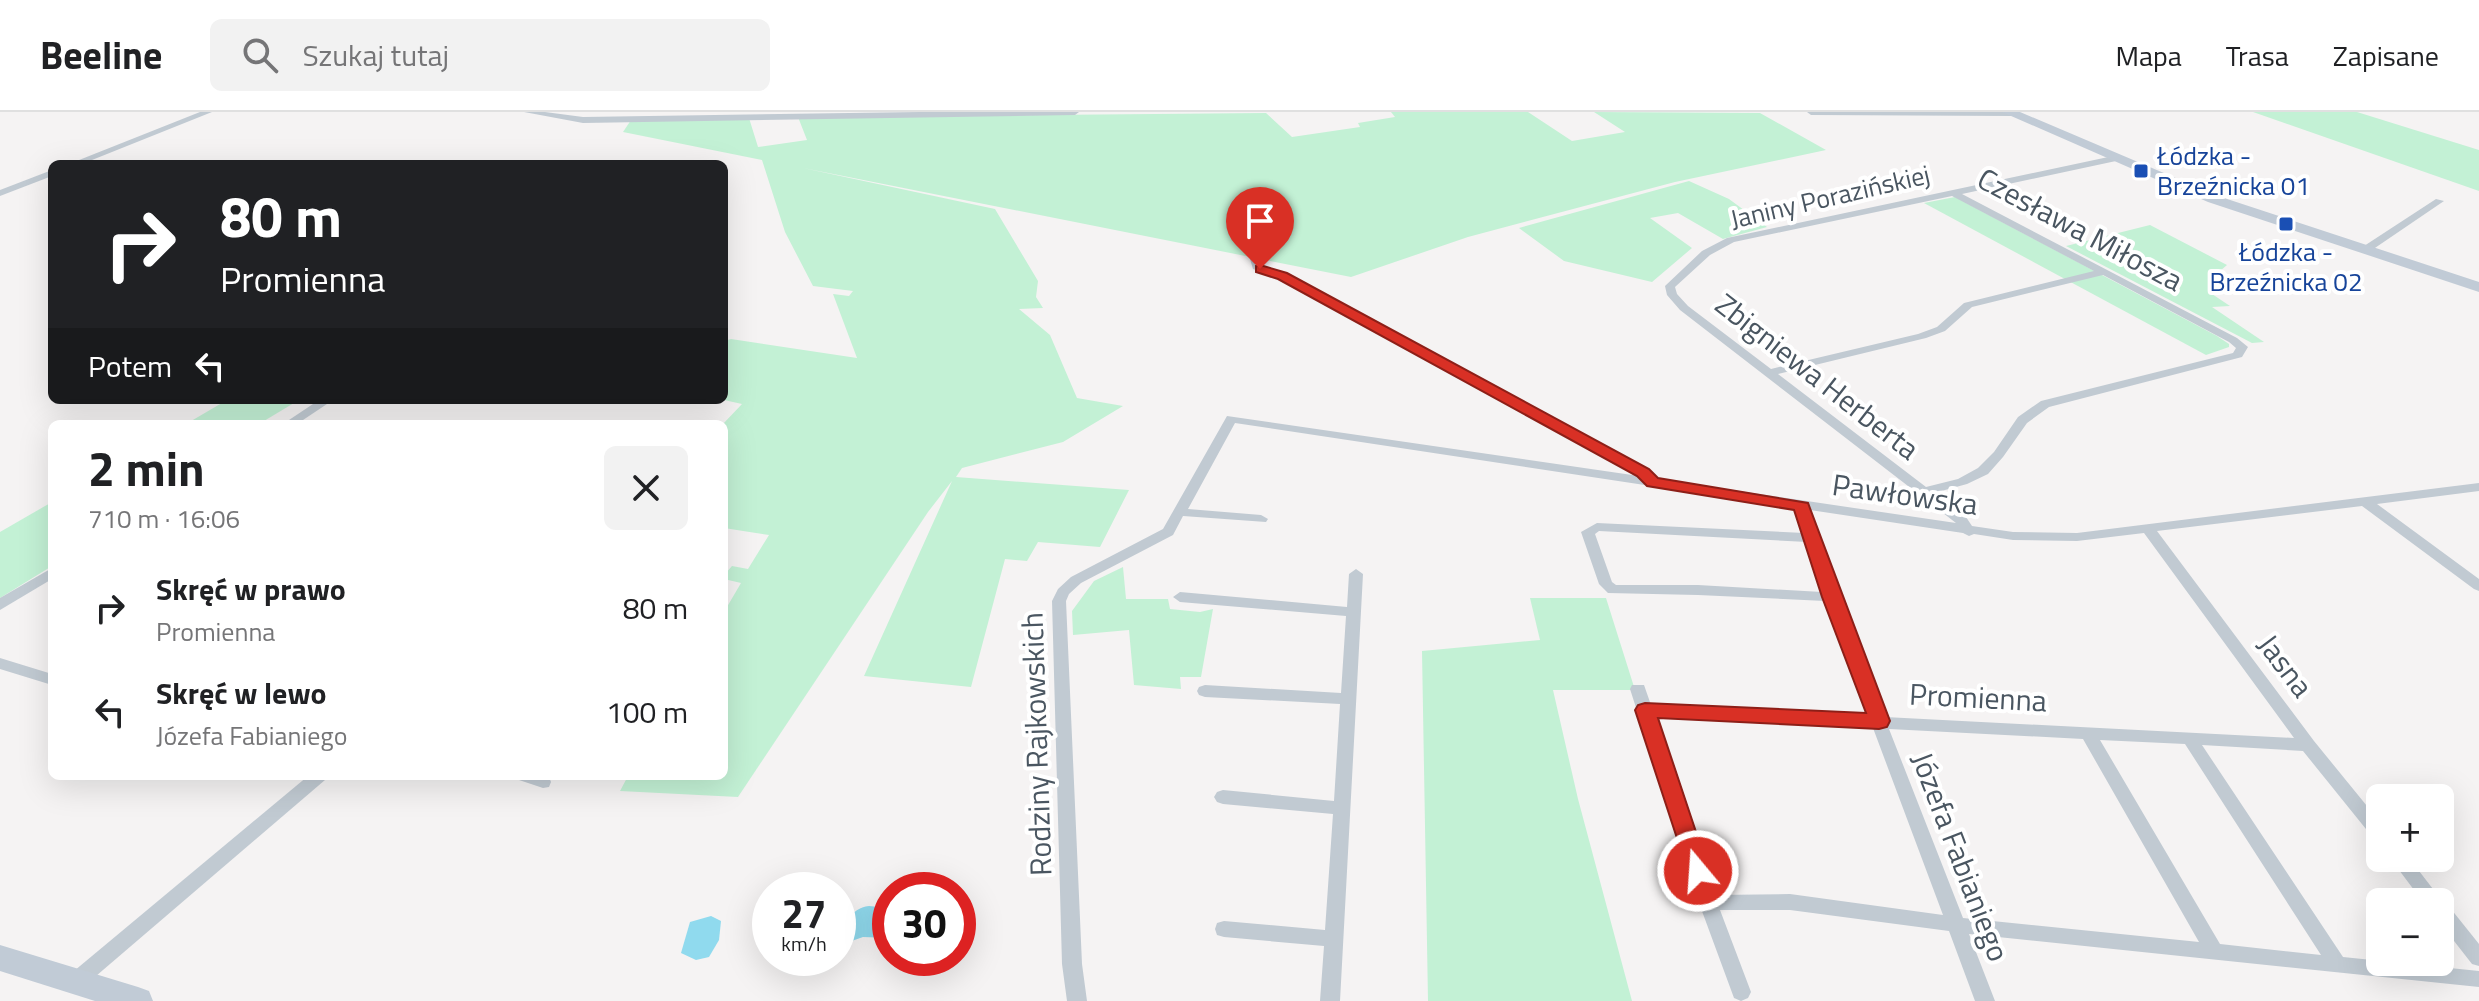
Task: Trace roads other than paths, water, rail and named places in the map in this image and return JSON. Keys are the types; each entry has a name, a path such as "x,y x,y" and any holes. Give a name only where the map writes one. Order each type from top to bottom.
{"main road":[{"path":"2010,112 2113,159 2237,208 2479,287"},
{"path":"0,958 138,1001"}],"street":[{"path":"84,160 208,112"},
{"path":"528,112 583,120 1075,112"},
{"path":"1811,112 2010,112"},
{"name":"Janiny Porazińskiej","path":"1670,292 1673,282 1706,253 1731,240 2113,159"},
{"path":"0,193 48,175"},
{"name":"Czesława Miłosza","path":"1924,492 1984,470 2019,421 2045,404 2241,353 2242,347 1952,192"},
{"path":"2365,250 2439,201"},
{"path":"1255,259 1257,267 1282,276 1643,473 1653,482"},
{"path":"1769,373 1922,336 1941,329 1968,305 2104,272"},
{"name":"Zbigniewa Herberta","path":"1670,292 1684,308 1965,524 1969,532"},
{"path":"295,420 321,404"},
{"name":"Pawłowska","path":"1231,419 1969,532 2077,537 2479,487"},
{"name":"Rodziny Rajkowskich","path":"1077,1001 1072,964 1059,601 1063,592 1076,580 1168,532 1231,419"},
{"path":"2366,502 2479,586"},
{"name":"Józefa Fabianiego","path":"1802,506 1831,597 1985,1001"},
{"path":"1180,512 1261,519"},
{"path":"1810,538 1592,527 1588,535 1606,584 1613,590 1698,590 1831,597"},
{"name":"Jasna","path":"2148,529 2308,745 2366,817"},
{"path":"1330,1001 1351,612 1356,574"},
{"path":"0,605 48,575"},
{"path":"1180,597 1351,612"},
{"path":"0,663 48,679"},
{"path":"1638,689 1708,903 1741,992"},
{"path":"1205,691 1347,699"},
{"name":"Promienna","path":"1645,710 2308,745"},
{"path":"2087,732 2215,953"},
{"path":"2189,738 2338,965"},
{"path":"75,982 314,780"},
{"path":"537,780 543,782"},
{"path":"1223,797 1340,808"},
{"path":"2410,872 2423,888"},
{"path":"1708,903 1790,902 1957,925 2479,979"},
{"path":"2454,927 2479,958"},
{"path":"1224,929 1334,939"}],"water":[{"path":"872,906 872,937 856,939 856,911"},
{"path":"711,916 721,921 719,940 709,957 696,960 681,953 690,922"}],"place":[{"name":"Łódzka - Brzeźnicka 01","path":"2141,171"},
{"name":"Łódzka - Brzeźnicka 02","path":"2286,224"}]}
